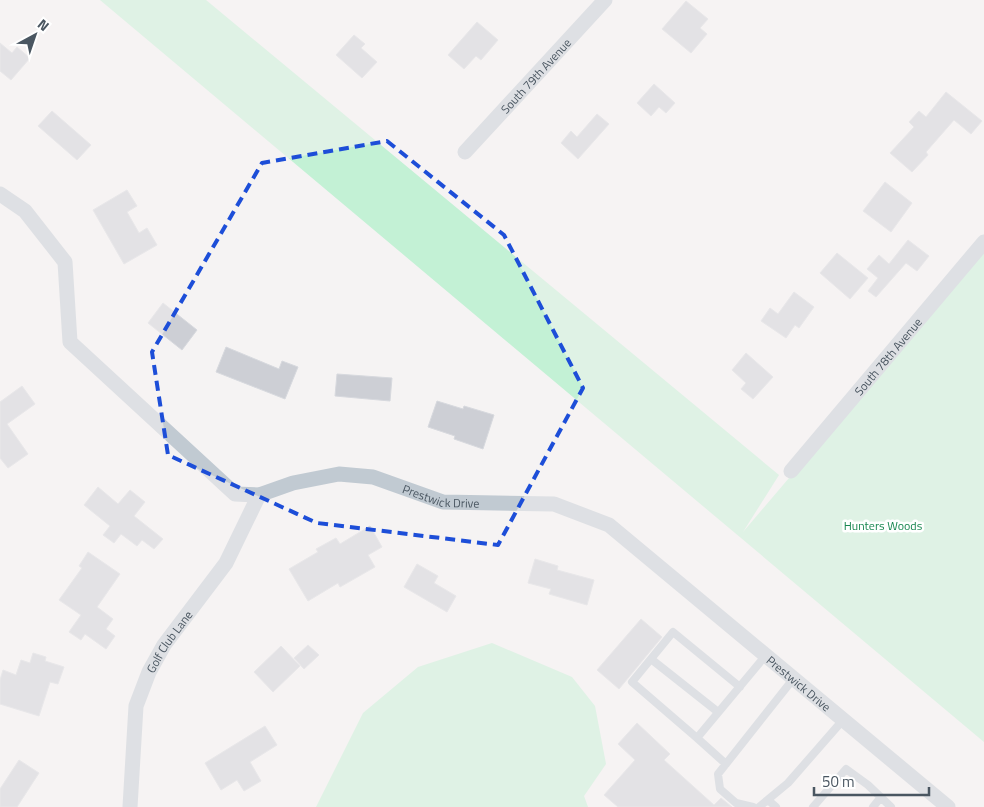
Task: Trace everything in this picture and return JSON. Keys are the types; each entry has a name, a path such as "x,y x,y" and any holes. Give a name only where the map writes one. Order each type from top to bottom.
{"street":[{"name":"South 79th Avenue","path":"466,152 605,0"},
{"name":"Prestwick Drive","path":"0,194 25,211 65,262 70,342 235,494 259,495 293,483 338,474 373,477 443,502 554,504 609,525 948,807"},
{"name":"South 78th Avenue","path":"791,471 984,242"},
{"name":"Golf Club Lane","path":"130,807 136,706 149,672 164,645 226,563 259,495"}],"lane":[{"path":"726,764 632,682 674,632 740,687"},
{"path":"697,738 766,655"},
{"path":"651,659 718,712"},
{"path":"753,807 736,803 720,789 718,774 794,678"},
{"path":"759,807 788,783 843,720"},
{"path":"813,807 846,769 891,807"},
{"path":"873,807 881,797"},
{"path":"768,800 776,807"}],"highlighted area":[{"path":"387,141 504,235 583,388 498,545 317,523 168,455 152,352 262,163"}],"green space":[{"name":"Hunters Woods","path":"100,0 206,0 779,475 743,532 984,249 984,742"},
{"path":"492,643 572,677 595,706 606,764 584,796 588,807 316,807 363,713 418,667"}],"building":[{"path":"686,1 708,19 700,28 707,34 691,53 662,29"},
{"path":"477,22 498,40 481,60 476,56 464,69 448,55"},
{"path":"354,35 365,44 361,48 377,62 362,78 336,55"},
{"path":"0,43 12,53 17,47 30,58 11,80 0,71"},
{"path":"654,84 675,103 666,113 659,107 651,116 637,103"},
{"path":"946,92 982,121 971,134 954,120 926,152 928,155 912,172 890,153 914,127 909,122 919,111 926,117"},
{"path":"52,111 91,145 77,160 38,126"},
{"path":"597,114 609,124 578,159 561,143 571,131 577,137"},
{"path":"885,182 912,203 891,232 863,211"},
{"path":"127,190 137,206 127,212 139,233 147,228 157,245 124,264 93,210"},
{"path":"908,240 929,256 917,271 906,263 876,297 868,291 878,278 867,269 879,255 889,264"},
{"path":"837,253 868,278 850,299 820,273"},
{"path":"794,292 814,307 799,328 795,325 786,338 761,321 770,308 778,314"},
{"path":"163,303 197,330 182,350 148,323"},
{"path":"226,347 279,369 282,361 298,367 285,399 216,372"},
{"path":"746,353 773,377 753,399 741,389 746,383 732,370"},
{"path":"337,374 392,378 390,401 335,396"},
{"path":"22,386 35,404 7,424 28,454 8,468 0,458 0,402"},
{"path":"437,401 463,409 464,406 494,415 483,449 454,439 455,436 428,427"},
{"path":"98,487 118,504 130,490 145,502 134,516 163,539 154,549 142,540 137,546 121,534 114,543 103,535 110,526 84,505"},
{"path":"370,526 382,547 368,555 375,567 340,587 338,583 308,601 289,569 318,552 316,549 336,538 340,544"},
{"path":"88,552 120,574 97,607 113,619 106,629 115,636 106,649 85,634 81,640 69,632 81,615 59,600 82,568 79,566"},
{"path":"535,559 558,566 557,570 594,580 587,605 549,594 551,589 528,583"},
{"path":"417,564 438,576 434,583 456,596 447,612 404,587"},
{"path":"641,619 662,637 619,689 597,670"},
{"path":"308,645 319,655 304,669 294,658"},
{"path":"281,646 300,666 273,692 254,672"},
{"path":"33,653 46,657 45,661 64,667 58,684 50,682 39,716 0,704 0,680 3,670 16,675 21,660 30,663"},
{"path":"637,723 670,754 664,760 714,805 721,798 732,807 618,807 604,795 635,760 618,744"},
{"path":"265,726 277,745 250,762 261,781 244,791 237,780 221,790 205,763"},
{"path":"19,760 39,773 17,807 0,807 0,789"}]}
